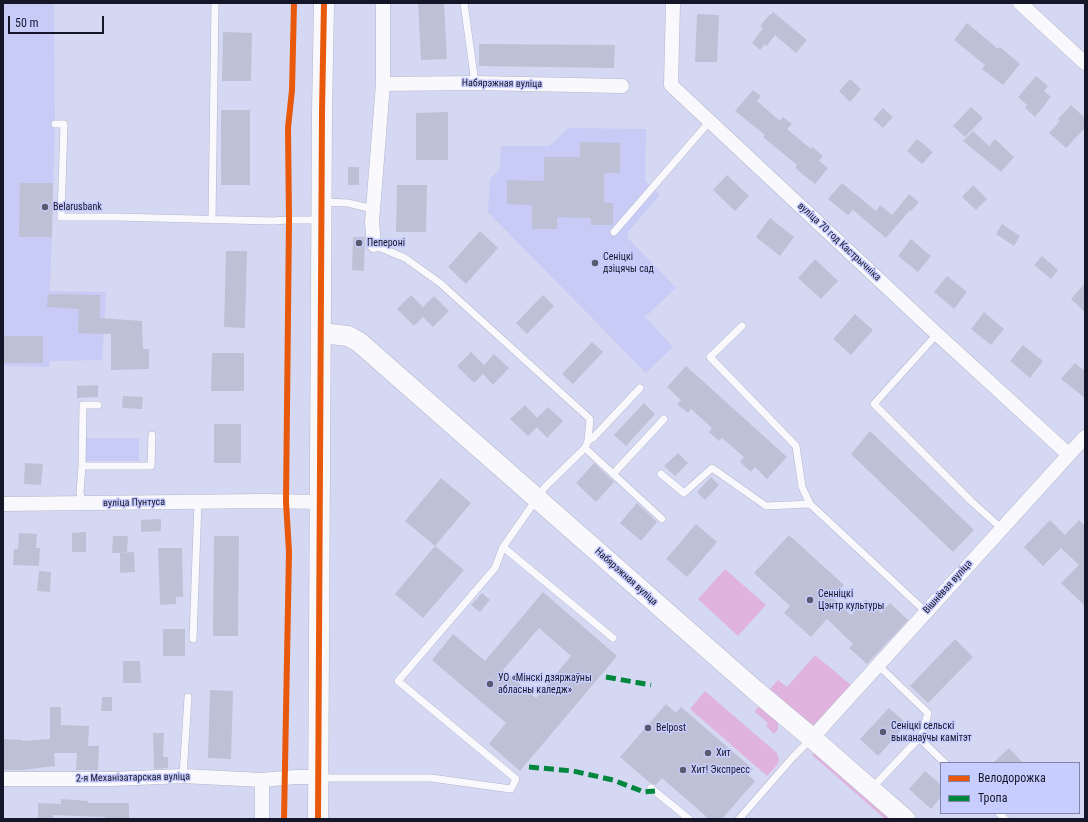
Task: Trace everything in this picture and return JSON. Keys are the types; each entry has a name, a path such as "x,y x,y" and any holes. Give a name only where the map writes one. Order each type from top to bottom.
{"street":[{"path":"318,819 321,211 324,3"},
{"path":"374,245 372,222 383,84 383,3"},
{"name":"вуліца 70 год Кастрычніка","path":"673,3 671,85 1068,454"},
{"path":"1020,3 1085,63"},
{"name":"Набярэжная вуліца","path":"383,84 475,83 622,86"},
{"name":"Набярэжная вуліца","path":"321,333 348,336 359,342 756,691 905,819"},
{"name":"Вішнёвая вуліца","path":"812,738 1085,437"},
{"name":"вуліца Пунтуса","path":"3,504 264,501 319,502"},
{"name":"2-я Механізатарская вуліца","path":"3,779 112,779 183,776 262,780 285,777 318,778"},
{"path":"262,780 262,819"}],"lane":[{"path":"212,220 215,3"},
{"path":"464,3 475,83"},
{"path":"614,232 710,122"},
{"path":"55,124 64,124 61,217 272,222 289,220 348,203 373,209"},
{"path":"374,245 405,258 440,283 590,419 586,444"},
{"path":"742,326 710,357 796,446 802,487 810,504 926,612"},
{"path":"938,334 874,404 971,501 1001,528"},
{"path":"318,778 431,778 510,789 516,779 398,682 496,568 502,547 545,487 640,388"},
{"path":"82,504 80,492 83,405 98,405"},
{"path":"613,474 664,419"},
{"path":"82,466 151,466 152,435"},
{"path":"586,444 613,474 662,519"},
{"path":"660,474 684,493 712,468 766,506 810,504"},
{"path":"193,640 198,502"},
{"path":"502,547 613,638"},
{"path":"871,789 922,735 928,713 878,666"},
{"path":"183,776 188,697"},
{"path":"739,819 793,757 812,738"},
{"path":"919,738 944,762"},
{"path":"651,788 688,819"}],"shaded area":[{"path":"3,3 54,3 55,124 50,291 106,292 102,360 50,361 49,367 3,366"},
{"name":"Сеніцкі дзіцячы сад","path":"569,128 646,129 645,181 660,195 628,232 628,238 676,288 645,317 673,347 646,373 488,212 490,179 500,168 501,146 549,146"},
{"path":"85,438 139,438 139,461 85,461"},
{"path":"725,569 766,605 738,636 698,599"},
{"path":"815,655 852,686 815,728 770,689 778,680 787,687"},
{"path":"705,691 777,753 779,760 778,764 767,776 690,709"},
{"path":"759,707 778,723 778,729 774,734 766,726 768,723 755,712"},
{"path":"818,749 898,819 885,819 812,755"}],"building":[{"path":"418,3 444,3 447,59 421,60"},
{"path":"773,12 807,40 796,53 775,35 767,46 765,44 760,50 752,43 763,28 760,26"},
{"path":"697,14 719,15 717,62 695,62"},
{"path":"967,23 998,49 1000,47 1020,64 1003,85 982,69 985,65 954,40"},
{"path":"223,32 252,33 251,81 222,81"},
{"path":"479,44 615,45 614,68 479,66"},
{"path":"1036,76 1048,86 1044,91 1051,97 1035,117 1025,108 1027,105 1018,97"},
{"path":"850,79 861,89 850,102 839,91"},
{"path":"753,90 761,96 757,101 780,121 783,117 792,124 787,129 811,149 812,147 823,156 819,161 828,168 815,184 795,168 797,165 763,137 765,135 735,111"},
{"path":"1071,105 1085,118 1085,128 1066,148 1049,133 1060,121 1058,119"},
{"path":"971,107 983,118 965,137 953,126"},
{"path":"883,108 893,117 883,128 873,119"},
{"path":"221,110 250,110 250,185 221,185"},
{"path":"448,112 448,160 416,160 416,113"},
{"path":"973,131 989,146 995,139 1014,157 1001,172 963,141"},
{"path":"917,139 933,152 922,164 907,151"},
{"path":"580,142 620,143 620,173 604,173 604,203 613,203 613,225 591,225 591,218 557,217 557,229 532,229 532,205 507,204 507,180 544,181 544,157 580,157"},
{"path":"348,167 359,167 359,185 348,185"},
{"path":"727,175 749,196 735,211 713,190"},
{"path":"20,183 53,183 52,237 19,237"},
{"path":"842,183 876,211 880,205 892,215 909,194 919,202 911,211 910,210 886,238 853,210 848,215 828,199"},
{"path":"397,185 427,185 426,232 396,232"},
{"path":"973,185 987,199 976,210 962,197"},
{"path":"770,218 794,237 780,256 756,237"},
{"path":"1002,224 1020,236 1014,246 996,234"},
{"path":"480,231 498,248 466,284 448,267"},
{"path":"353,237 365,237 364,271 352,270"},
{"path":"911,239 931,256 918,272 898,256"},
{"path":"226,251 247,251 245,328 224,327"},
{"path":"1042,256 1058,270 1051,279 1034,265"},
{"path":"815,259 838,281 821,299 798,278"},
{"path":"947,276 967,292 954,309 934,292"},
{"path":"1085,283 1085,312 1071,299"},
{"path":"48,294 100,295 100,318 142,321 143,349 149,349 149,369 111,370 111,334 78,333 79,309 47,307"},
{"path":"411,295 423,307 434,296 449,311 433,327 423,317 414,326 397,309"},
{"path":"543,295 554,306 527,334 516,323"},
{"path":"984,312 1004,329 991,345 971,329"},
{"path":"855,314 873,330 851,355 833,339"},
{"path":"4,336 43,336 43,363 4,363"},
{"path":"592,342 603,352 573,384 562,374"},
{"path":"1023,345 1043,361 1030,378 1010,361"},
{"path":"471,352 484,365 494,354 509,368 493,385 483,374 474,383 457,366"},
{"path":"212,353 244,353 244,391 211,391"},
{"path":"1075,363 1085,371 1085,398 1061,379"},
{"path":"686,366 787,457 767,479 755,467 751,472 740,462 744,457 722,438 719,441 709,432 712,428 691,409 688,413 677,404 681,400 667,387"},
{"path":"98,385 98,397 77,398 77,386"},
{"path":"123,396 143,397 142,409 122,408"},
{"path":"644,403 655,414 626,446 614,435"},
{"path":"525,405 537,418 548,407 563,421 547,438 537,427 528,436 510,419"},
{"path":"214,424 241,424 241,463 214,463"},
{"path":"870,431 974,530 953,552 851,454"},
{"path":"678,453 688,463 675,476 664,466"},
{"path":"25,463 43,464 41,485 24,484"},
{"path":"594,463 614,482 596,502 576,483"},
{"path":"711,477 719,485 705,500 697,492"},
{"path":"441,478 471,503 435,546 405,521"},
{"path":"637,503 657,522 641,541 620,523"},
{"path":"161,519 161,531 141,532 141,520"},
{"path":"1050,520 1065,535 1079,520 1085,526 1085,606 1061,583 1079,565 1061,548 1043,566 1024,547"},
{"path":"696,524 717,542 687,577 666,559"},
{"path":"86,532 86,552 72,552 72,533"},
{"path":"19,533 37,534 36,548 40,548 39,566 13,565 14,549 18,549"},
{"name":"Сенніцкі Цэнтр культуры","path":"789,535 844,585 832,597 851,615 866,599 881,613 890,603 908,620 867,664 849,648 853,644 827,619 811,637 784,613 790,606 754,573"},
{"path":"113,536 128,536 127,553 112,553"},
{"path":"214,536 239,536 238,636 213,636"},
{"path":"435,546 464,570 423,618 395,594"},
{"path":"158,548 182,548 183,597 176,597 176,604 160,605"},
{"path":"134,552 135,572 120,573 120,553"},
{"path":"39,571 51,572 50,592 37,591"},
{"name":"УО «Мінскі дзяржаўны абласны каледж»","path":"543,592 617,656 520,771 489,744 506,723 432,660 453,634 485,661","holes":["539,628 571,656 536,698 503,670"]},
{"path":"482,593 490,600 480,612 471,605"},
{"path":"163,629 185,629 185,656 163,656"},
{"path":"955,639 973,657 928,703 910,686"},
{"path":"123,661 140,661 141,683 123,683"},
{"path":"210,690 233,691 231,759 208,758"},
{"path":"102,697 112,697 112,711 101,711"},
{"path":"666,704 676,713 681,707 753,769 748,775 755,781 722,819 709,819 662,778 656,785 650,783 620,757"},
{"path":"50,707 61,707 61,725 89,726 88,746 99,746 98,770 76,770 77,753 54,753 55,766 21,770 3,770 4,739 22,741 50,739"},
{"name":"Сеніцкі сельскі выканаўчы камітэт","path":"889,708 907,724 878,756 860,739"},
{"path":"153,733 164,733 163,757 168,757 168,768 154,769"},
{"path":"1009,748 1022,762 994,762"},
{"path":"925,771 940,784 940,798 931,809 909,789"},
{"path":"61,799 88,801 88,803 129,803 129,819 105,819 105,817 53,815 53,819 38,819 38,803 61,804"}],"marked path":[{"path":"606,677 651,685"},
{"path":"529,767 573,771 613,780 644,792 655,791"}],"cycle path":[{"path":"284,819 289,552 286,502 289,220 288,128 292,90 294,3"},
{"path":"318,819 324,3"}],"place":[{"name":"Belarusbank","path":"45,207"},
{"name":"Пепероні","path":"359,243"},
{"name":"Сеніцкі дзіцячы сад","path":"595,263"},
{"name":"Сенніцкі Цэнтр культуры","path":"810,600"},
{"name":"УО «Мінскі дзяржаўны абласны каледж»","path":"490,684"},
{"name":"Belpost","path":"648,728"},
{"name":"Сеніцкі сельскі выканаўчы камітэт","path":"883,732"},
{"name":"Хит","path":"708,753"},
{"name":"Хит! Экспресс","path":"683,770"}]}
